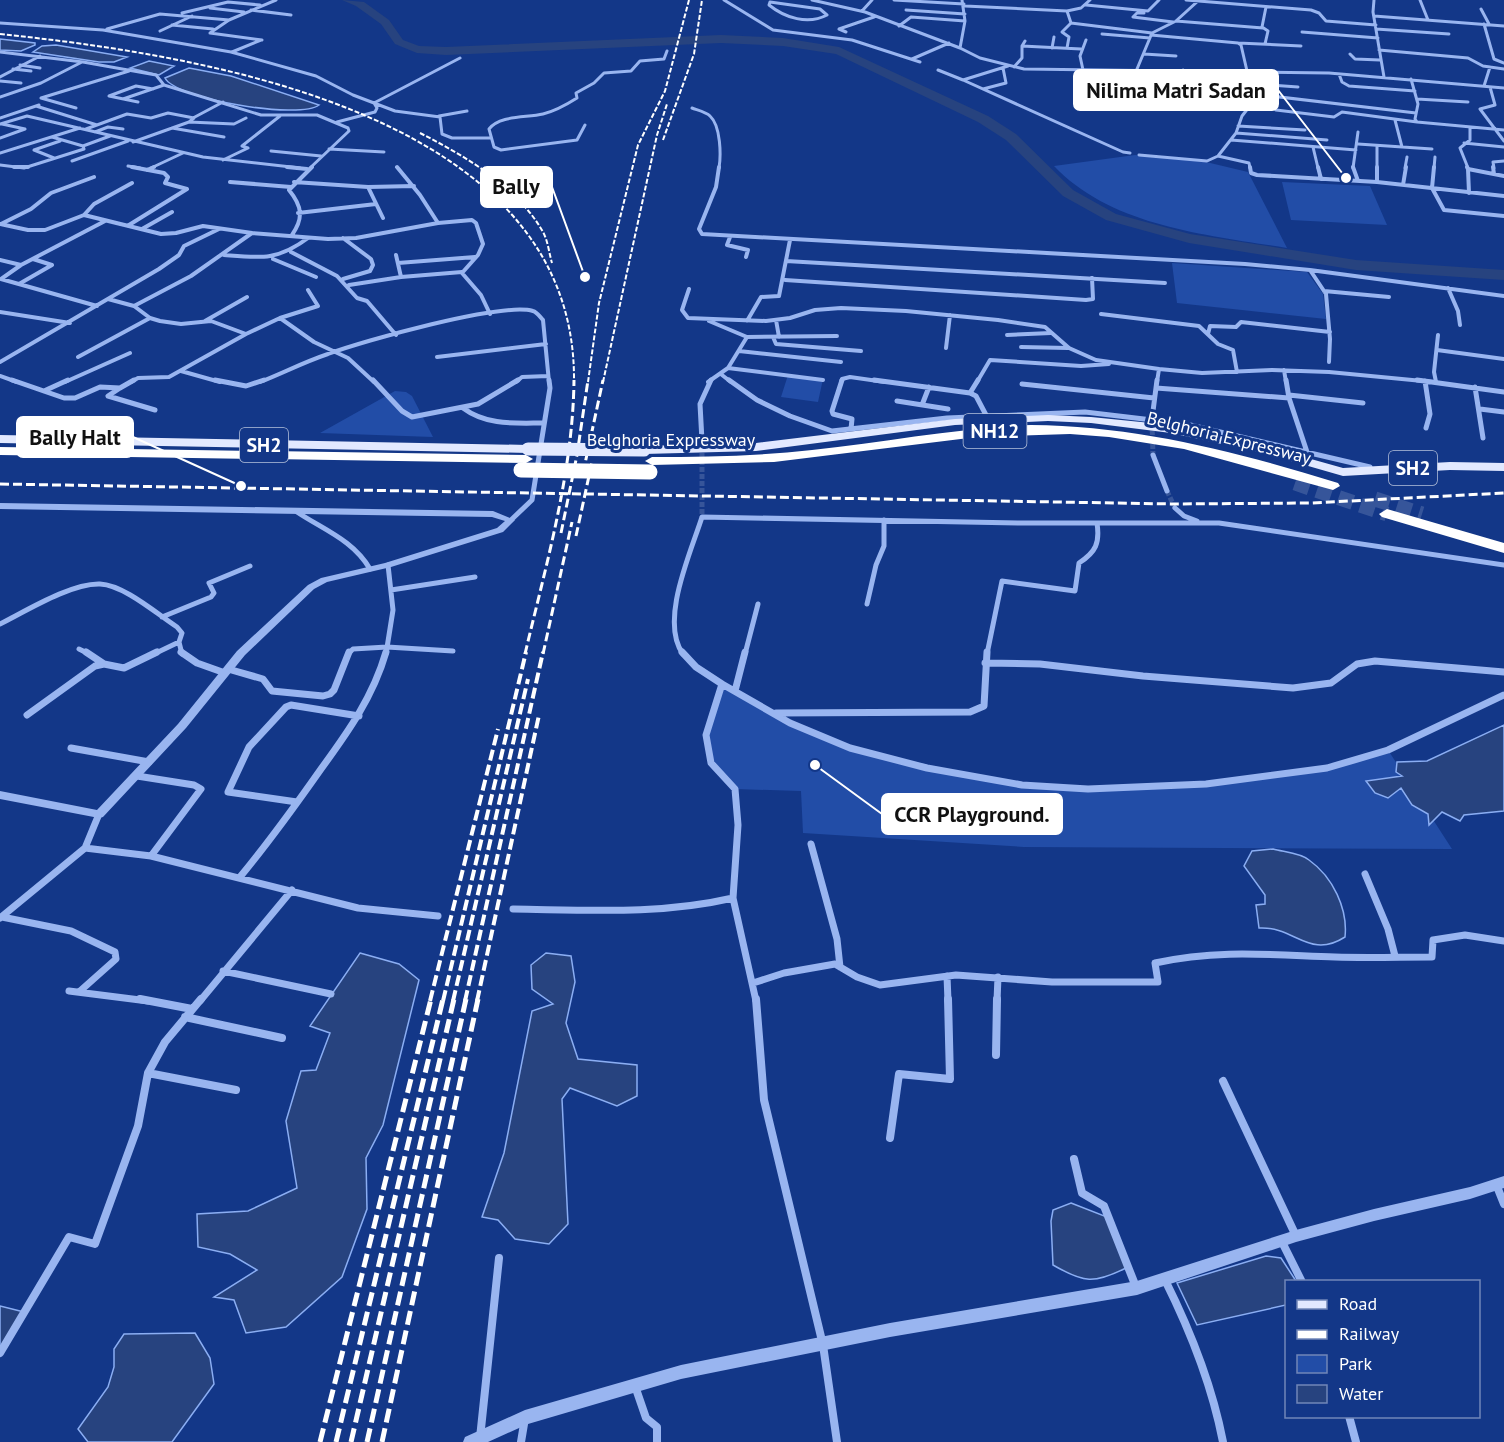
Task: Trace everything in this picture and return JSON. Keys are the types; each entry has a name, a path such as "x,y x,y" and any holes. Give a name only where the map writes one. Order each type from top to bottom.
{"highway":[{"name":"Belghoria Expressway","path":"0,451 648,461 773,458 980,432 1032,429 1091,430 1141,435 1185,444 1249,459 1333,486"},
{"name":"Belghoria Expressway","path":"648,461 740,471 825,463 973,443 1064,440 1157,449 1295,483"},
{"name":"Belghoria Expressway","path":"0,461 525,460"},
{"path":"1387,514 1504,548"},
{"path":"1422,514 1504,539"}],"main road":[{"name":"SH2","path":"0,440 525,460 648,461 955,422 1048,418 1102,420 1172,429 1351,473 1454,458 1504,459"},
{"name":"SH2","path":"1324,467 1475,465 1504,467"}],"street":[{"path":"231,52 262,39 210,33 229,20 276,0"},
{"path":"724,0 733,7 764,21 774,30 852,40 920,62"},
{"path":"812,0 862,11 949,43 970,54 1012,67"},
{"path":"862,11 872,0"},
{"path":"894,0 1067,11 1086,5 1148,10"},
{"path":"1086,5 1089,0"},
{"path":"1159,0 1148,10 1137,13 1133,17 1263,28 1268,31 1265,44"},
{"path":"1186,0 1315,11 1326,21 1449,34"},
{"path":"1246,6 1248,0"},
{"path":"1374,0 1374,16 1384,77"},
{"path":"1420,0 1428,20"},
{"path":"771,1 820,9 827,15 818,19 801,19 784,15 771,8 771,1"},
{"path":"1137,69 1151,36 1187,14 1198,1"},
{"path":"103,30 152,15 175,14 228,2 263,5"},
{"path":"960,48 966,21 963,4"},
{"path":"206,8 246,12"},
{"path":"1263,28 1266,8"},
{"path":"1480,9 1494,59 1504,63"},
{"path":"250,10 291,15"},
{"path":"906,10 965,14"},
{"path":"1067,11 1071,23"},
{"path":"175,14 229,20"},
{"path":"160,31 192,16"},
{"path":"899,26 911,16 966,21"},
{"path":"1374,16 1504,27"},
{"path":"846,32 839,29 874,17"},
{"path":"1326,21 1327,34"},
{"path":"0,23 103,30 231,52 315,76 395,111 439,116 467,111"},
{"path":"1071,23 1151,36"},
{"path":"1067,48 1069,37 1062,32 1071,23"},
{"path":"172,25 214,29"},
{"path":"1234,26 1236,42"},
{"path":"1302,32 1378,38"},
{"path":"1102,34 1301,46"},
{"path":"1052,48 1054,37"},
{"path":"1083,70 1080,57 1086,40"},
{"path":"1012,67 1022,58 1022,45 1025,41"},
{"path":"1236,42 1241,45 1247,71"},
{"path":"912,59 949,43"},
{"path":"1022,45 1081,50"},
{"path":"1379,50 1468,58 1479,64 1504,69"},
{"path":"585,125 577,140 496,150 490,138 489,129 491,124 518,116 542,114 565,106 575,100 576,93 594,83 604,73 631,71 640,61 664,59 667,51"},
{"path":"0,52 131,70 158,76 164,85"},
{"path":"1144,54 1176,56"},
{"path":"1350,54 1351,58 1356,59 1380,60"},
{"path":"0,79 12,69 40,56"},
{"path":"374,103 460,58"},
{"path":"2,96 41,82 83,62"},
{"path":"19,65 40,68"},
{"path":"963,80 1012,67 1339,74 1504,88"},
{"path":"1484,86 1490,67"},
{"path":"983,89 1006,83 1003,68"},
{"path":"12,69 31,71"},
{"path":"76,108 41,98 131,70"},
{"path":"938,70 1130,153"},
{"path":"1183,70 1185,92 1254,94 1416,113"},
{"path":"1139,154 1207,161 1218,156 1236,133 1254,94 1257,84 1254,71"},
{"path":"1339,74 1342,82 1349,86 1414,91"},
{"path":"0,79 21,83"},
{"path":"1411,79 1417,99 1415,119 1417,122"},
{"path":"1257,84 1298,87"},
{"path":"123,99 164,85 261,115 316,116 336,122 349,131 306,169 291,187 290,190 299,202 300,224 292,236"},
{"path":"138,102 109,96 136,86 153,89"},
{"path":"1490,87 1495,105 1480,109 1504,141"},
{"path":"1417,99 1468,102"},
{"path":"9,120 0,118 49,101"},
{"path":"189,122 193,117 223,102"},
{"path":"336,122 375,112 377,108 374,103"},
{"path":"36,106 97,125"},
{"path":"692,108 710,116 722,152 716,187 699,229 702,234 1245,264 1310,270 1504,296"},
{"path":"1276,110 1334,117 1342,112 1395,120 1504,130"},
{"path":"0,153 127,114 151,118 168,113 193,117"},
{"path":"1,124 27,116 183,153 221,160 306,169"},
{"path":"221,160 248,148 242,146 281,116"},
{"path":"439,116 442,134 448,137 490,138"},
{"path":"72,161 189,122 232,124 246,118"},
{"path":"1395,120 1402,147"},
{"path":"0,138 25,129 1,124"},
{"path":"1238,126 1305,130"},
{"path":"94,132 108,127 123,129"},
{"path":"171,128 224,137"},
{"path":"1469,193 1468,169 1460,148 1463,143 1470,140 1470,128"},
{"path":"1358,132 1353,168 1358,181"},
{"path":"1236,133 1327,140"},
{"path":"52,137 83,146 110,136"},
{"path":"55,159 34,150 62,140"},
{"path":"1231,140 1356,150"},
{"path":"1463,143 1504,147"},
{"path":"1358,144 1432,149"},
{"path":"0,165 20,168 82,150 83,146"},
{"path":"1377,146 1377,182"},
{"path":"1313,147 1321,179"},
{"path":"329,149 384,152"},
{"path":"271,151 321,156"},
{"path":"146,170 183,153"},
{"path":"1218,156 1249,164 1251,173 1257,175 1377,182 1504,196"},
{"path":"1435,157 1432,188 1444,210 1504,216"},
{"path":"1403,185 1407,158"},
{"path":"1494,174 1493,162 1504,161"},
{"path":"128,166 164,173 168,177 165,183 187,189 129,225"},
{"path":"397,167 414,186 438,223"},
{"path":"1468,169 1504,176"},
{"path":"0,224 31,209 51,193 94,177"},
{"path":"230,182 291,187"},
{"path":"294,182 330,183 369,189 414,186"},
{"path":"0,224 28,230 45,230 84,215 94,204 132,183"},
{"path":"369,189 383,218"},
{"path":"298,213 376,204"},
{"path":"142,229 172,212"},
{"path":"84,215 171,234 199,226 308,238 343,238 438,223 475,221 483,244 462,272 401,277 349,285"},
{"path":"97,306 1,279 21,265 105,220"},
{"path":"0,362 70,323 166,264 179,255 187,244 219,228"},
{"path":"134,306 191,276 252,233"},
{"path":"730,237 727,245 745,248 748,250 746,256"},
{"path":"273,259 291,252 308,238"},
{"path":"343,238 371,259 373,265 370,271 343,279"},
{"path":"747,321 761,297 779,296 785,280 790,240"},
{"path":"291,252 343,279 357,298 367,301 396,335"},
{"path":"223,255 273,259 316,277"},
{"path":"396,255 401,277"},
{"path":"398,263 475,257"},
{"path":"19,284 52,265 32,259"},
{"path":"0,260 21,265"},
{"path":"786,261 1165,283"},
{"path":"1310,270 1326,294 1330,332 1329,362"},
{"path":"462,272 481,295 490,315"},
{"path":"785,280 1086,300 1093,299 1092,278"},
{"path":"1448,288 1458,310 1460,325"},
{"path":"689,289 682,310 688,318 776,320 815,310 841,308 906,310 1045,327 1069,348 1096,360 1113,363 1202,373 1284,370 1436,382 1504,392"},
{"path":"155,410 108,396 138,378 169,378 246,334 280,318 318,306 308,290"},
{"path":"1324,291 1389,297"},
{"path":"205,321 247,297"},
{"path":"108,299 134,306 150,318 181,324 205,321 218,323 246,334"},
{"path":"1,917 85,848 99,814 182,726 241,653 311,588 324,580 388,565 500,530 532,500 550,388 543,320 536,312 526,310 490,315 396,335 337,351 246,386 232,385 181,371"},
{"path":"0,312 70,323"},
{"path":"1101,314 1199,326 1218,344 1233,350 1237,372"},
{"path":"946,348 950,315"},
{"path":"78,357 150,318"},
{"path":"280,318 314,342 337,351 367,374 407,415 417,417 463,408 489,399 522,377 548,376"},
{"path":"706,320 747,337 837,336"},
{"path":"776,320 776,345 861,351"},
{"path":"1208,334 1208,328 1212,326 1236,327 1241,322 1330,332"},
{"path":"1007,335 1051,333"},
{"path":"1436,382 1434,372 1438,335"},
{"path":"702,441 700,404 708,382 722,375 747,337"},
{"path":"437,357 546,344"},
{"path":"1021,347 1069,348"},
{"path":"1437,350 1504,359"},
{"path":"739,351 841,362"},
{"path":"44,391 130,353"},
{"path":"970,393 990,360 1091,367 1113,363"},
{"path":"728,368 823,380"},
{"path":"1152,419 1159,369"},
{"path":"1284,370 1289,396 1307,452"},
{"path":"722,375 757,400 790,416 832,431 986,415 1085,411 1186,424 1370,467"},
{"path":"0,376 70,398 100,387 120,388"},
{"path":"851,429 851,417 833,414 832,411 842,379 845,378 862,378 970,393 976,396 986,415"},
{"path":"0,384 7,380"},
{"path":"1425,381 1430,414 1426,428"},
{"path":"1022,384 1154,398"},
{"path":"922,405 929,387"},
{"path":"1475,387 1483,438"},
{"path":"1156,388 1363,403"},
{"path":"897,401 948,408"},
{"path":"463,408 476,417 488,420 544,423"},
{"path":"1480,409 1504,412"},
{"path":"1154,455 1167,491"},
{"path":"0,506 493,514 511,520"},
{"path":"1175,508 1184,516 1201,523"},
{"path":"297,512 352,544 363,554 370,569"},
{"path":"1504,573 1501,564 1219,523 702,517 679,594 673,631 678,646 691,663 722,684 790,723 850,748 927,768 1022,785 1088,789 1206,784 1327,768 1388,750 1504,695"},
{"path":"867,604 876,565 884,546 884,520"},
{"path":"773,713 873,715 970,712 984,706 987,687 985,663 1002,581 1075,591 1080,563 1094,554 1100,540 1097,523"},
{"path":"240,877 280,828 359,716 370,696 387,646 393,616 388,565"},
{"path":"162,617 211,597 214,593 209,583 250,566"},
{"path":"391,590 475,577"},
{"path":"0,624 78,589 99,584 122,592 162,617 182,633 179,642 181,653 197,663 263,679 272,691 327,695 334,690 349,652 353,649 387,646 453,651"},
{"path":"735,691 758,604"},
{"path":"27,715 91,668 104,664 119,668 130,666 179,642"},
{"path":"79,649 101,660 104,664"},
{"path":"985,663 1040,664 1143,676 1293,688 1331,682 1357,664 1375,661 1504,672"},
{"path":"722,684 706,735 711,763 735,789 738,825 734,897 753,983 764,1100 823,1345 837,1442"},
{"path":"297,802 228,792 249,747 288,706 359,716"},
{"path":"71,748 149,762"},
{"path":"137,776 194,785 201,789 151,856"},
{"path":"0,795 99,814"},
{"path":"811,844 837,939 840,967"},
{"path":"85,848 151,856 358,908 438,915"},
{"path":"1365,874 1388,929 1395,956"},
{"path":"0,1353 69,1237 95,1244 138,1126 148,1073 165,1042 292,890"},
{"path":"513,909 641,911 700,907 734,897"},
{"path":"1,917 71,931 115,952 116,959 79,992"},
{"path":"753,983 784,973 835,964 857,977 879,985 947,976 998,977 1052,982 1158,982 1155,963 1181,957 1240,952 1335,957 1432,957 1433,940 1465,935 1504,941"},
{"path":"223,971 331,994"},
{"path":"890,1138 898,1074 950,1079 947,976"},
{"path":"996,1055 998,977"},
{"path":"69,991 128,997 192,1009"},
{"path":"185,1017 282,1038"},
{"path":"148,1073 236,1090"},
{"path":"1223,1081 1289,1239 1302,1280"},
{"path":"1074,1159 1082,1193 1104,1206 1137,1287"},
{"path":"475,1440 525,1417 681,1372 890,1330 1137,1287 1289,1239 1500,1183 1504,1204"},
{"path":"475,1440 499,1258"},
{"path":"1165,1280 1189,1326 1204,1366 1218,1413 1223,1442"},
{"path":"635,1385 645,1418 657,1427 657,1442"},
{"path":"521,1442 525,1417"},
{"path":"1350,1418 1356,1442"}],"green space":[{"path":"1135,155 1206,162 1248,172 1287,248 1194,232 1132,215 1104,203 1077,187 1054,166"},
{"path":"1282,182 1370,186 1387,225 1291,220"},
{"path":"1172,263 1307,272 1323,294 1326,319 1177,303"},
{"path":"788,375 823,379 818,402 781,397"},
{"path":"395,391 406,392 412,396 433,437 320,433"},
{"path":"722,684 790,723 850,748 1022,785 1088,789 1206,784 1327,768 1388,750 1452,849 1024,847 803,833 801,791 735,789 711,763 706,735"}],"water":[{"path":"0,39 35,43 35,45 21,51 0,50"},
{"path":"56,45 127,57 114,62 99,62 33,52 42,46"},
{"path":"149,61 174,66 159,75 130,68"},
{"path":"189,68 231,76 319,105 307,109 288,110 239,105 191,93 174,86 165,78"},
{"path":"1504,725 1504,811 1464,815 1460,821 1442,812 1429,825 1428,814 1412,805 1401,788 1388,798 1375,793 1366,781 1402,776 1396,772 1397,762 1427,761"},
{"path":"1273,849 1306,858 1325,875 1332,884 1341,905 1345,937 1332,943 1311,944 1283,932 1259,928 1256,905 1265,904 1265,895 1244,866 1252,851"},
{"path":"360,953 399,964 419,980 383,1125 366,1158 367,1209 342,1277 286,1327 246,1333 234,1300 214,1297 257,1270 230,1254 198,1247 197,1214 248,1211 297,1188 286,1121 301,1071 316,1070 330,1033 310,1026"},
{"path":"546,953 571,956 575,982 566,1023 578,1059 637,1065 637,1096 617,1106 570,1088 562,1099 568,1224 549,1244 515,1239 498,1220 482,1217 504,1153 532,1011 553,1004 532,989 531,965"},
{"path":"1071,1203 1107,1217 1126,1268 1105,1277 1089,1279 1073,1275 1053,1265 1051,1221 1053,1210"},
{"path":"1266,1256 1281,1258 1295,1280 1285,1280 1285,1305 1197,1325 1177,1283"},
{"path":"0,1306 24,1312 0,1350"},
{"path":"195,1333 210,1358 214,1384 172,1442 88,1442 78,1429 108,1387 114,1367 114,1349 124,1334"}],"waterway":[{"path":"347,0 360,4 385,22 399,42 417,49 446,51 721,39 783,42 839,51 983,119 1011,137 1068,193 1111,217 1189,238 1356,265 1504,275"}],"tunnel":[{"path":"1152,423 1153,455"},
{"path":"702,446 702,517"},
{"path":"1295,483 1387,514"},
{"path":"1167,491 1175,508"},
{"path":"1375,499 1422,514"}],"railway":[{"path":"588,382 599,303 638,145 665,91 689,0"},
{"path":"663,140 694,54 702,0"},
{"path":"0,34 83,44 175,59 271,82 364,115 447,159 514,217 558,291 574,382"},
{"path":"603,382 657,135 667,104"},
{"path":"420,133 472,162 519,200 543,232 552,263"},
{"path":"569,494 588,380"},
{"path":"583,473 603,380"},
{"path":"562,494 569,449 574,382"},
{"path":"585,494 592,462"},
{"path":"0,484 562,494"},
{"path":"585,494 1174,504 1311,503 1504,493"},
{"path":"525,654 562,494"},
{"path":"562,494 569,494"},
{"path":"561,533 569,494"},
{"path":"569,494 585,494"},
{"path":"576,536 585,494"},
{"path":"543,654 572,522"},
{"path":"443,1001 526,652"},
{"path":"465,1001 543,652"},
{"path":"453,1001 528,679"},
{"path":"477,1001 539,715"},
{"path":"430,1001 498,729"},
{"path":"320,1442 431,999"},
{"path":"336,1442 443,999"},
{"path":"351,1442 454,999"},
{"path":"367,1442 466,999"},
{"path":"382,1442 478,999"}],"place":[{"name":"Nilima Matri Sadan","path":"1346,178"},
{"name":"Bally","path":"585,277"},
{"name":"Bally Halt","path":"241,486"},
{"name":"CCR Playground.","path":"815,765"}]}
